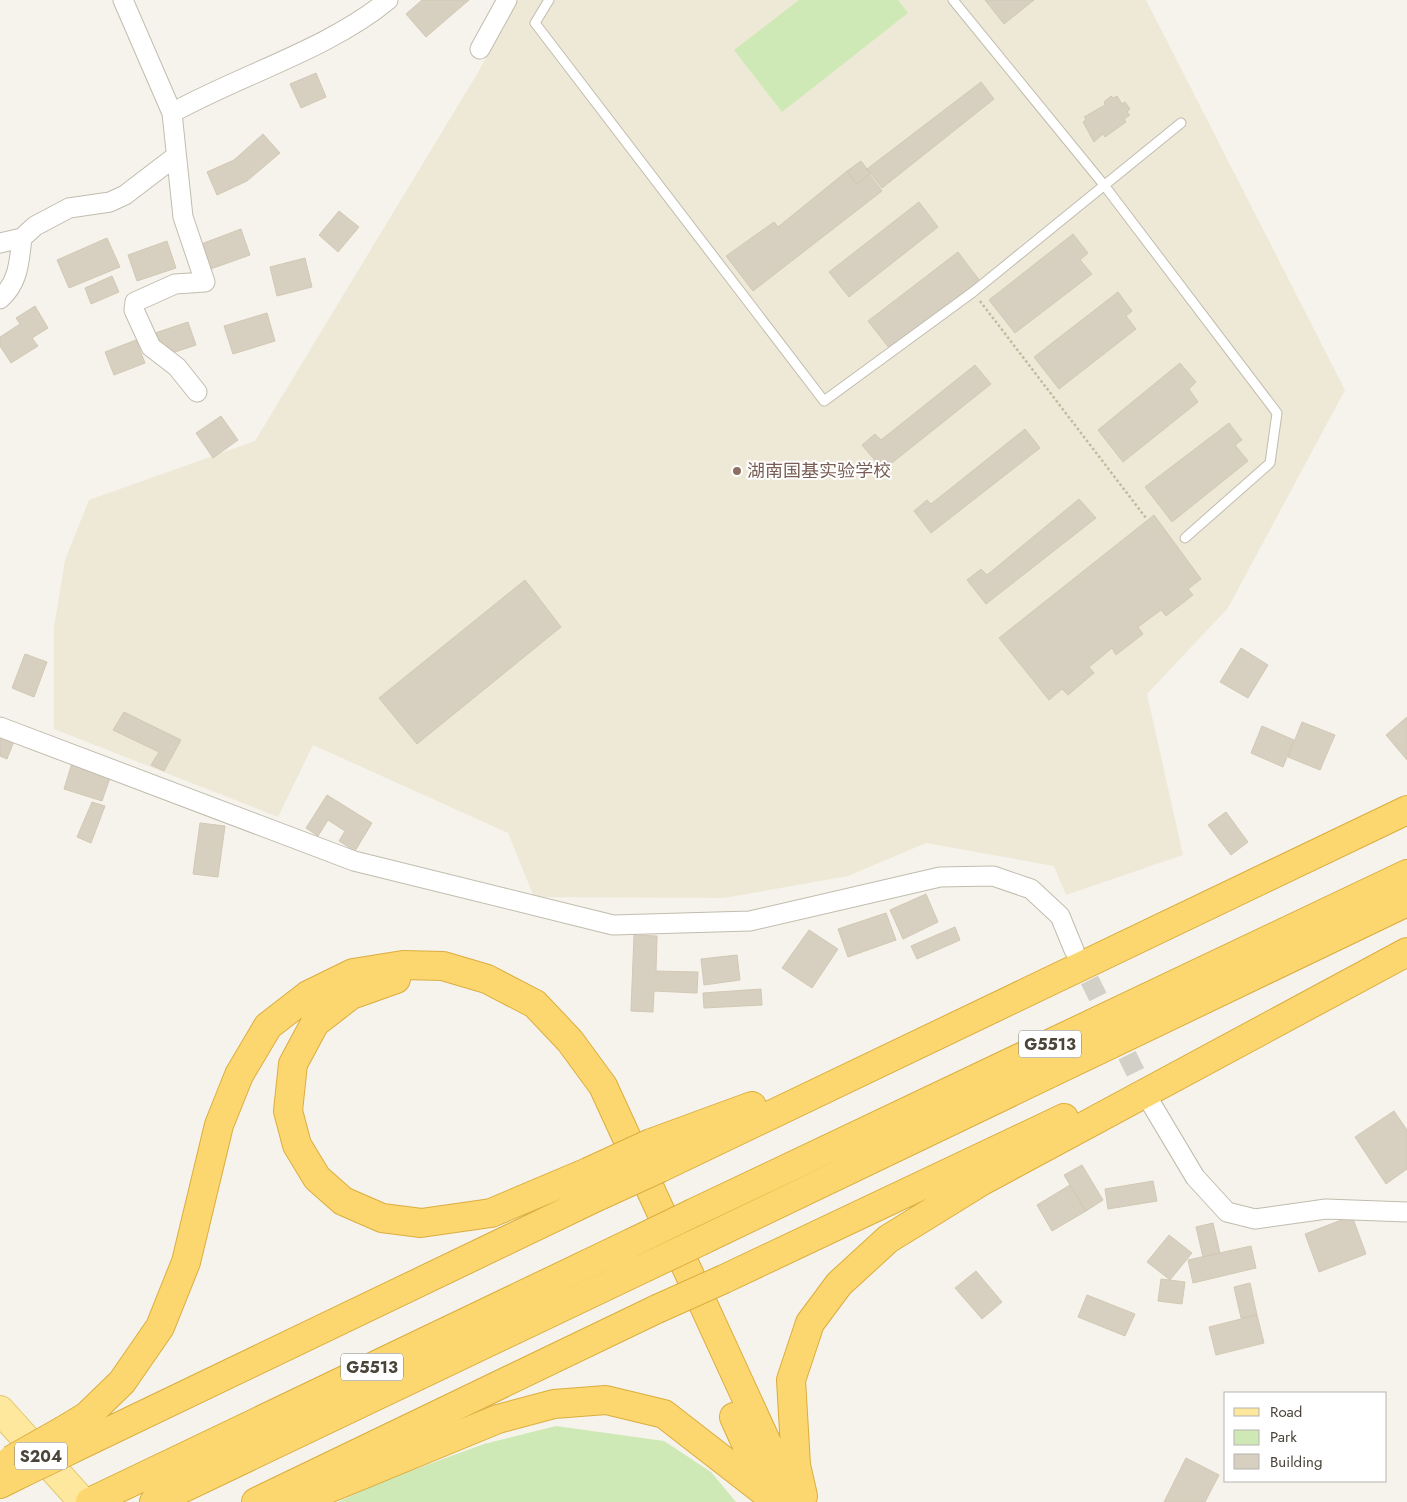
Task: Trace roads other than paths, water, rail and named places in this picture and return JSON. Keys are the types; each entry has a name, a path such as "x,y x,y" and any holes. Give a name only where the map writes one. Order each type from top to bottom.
{"highway":[{"path":"8,1471 67,1440 656,1155 904,1051 1407,810"},
{"name":"G5513","path":"90,1502 1407,874"},
{"name":"G5513","path":"154,1502 1407,902"},
{"path":"256,1502 657,1309 1102,1099 1407,951"},
{"path":"805,1502 796,1465 791,1380 810,1322 839,1284 881,1246 982,1181 1407,951"},
{"path":"67,1440 87,1416 122,1382 160,1327 186,1262 219,1125 239,1075 268,1026 308,995 353,973 403,964 442,966 487,979 535,1004 570,1040 603,1086 779,1500"},
{"path":"595,1184 491,1213 421,1223 382,1218 343,1201 317,1178 296,1145 288,1111 293,1064 314,1023 352,995 396,979 437,979 484,992 527,1019 557,1050 592,1099 779,1500"},
{"path":"296,1502 498,1419 554,1404 606,1400 664,1414 779,1500"}],"main road":[{"name":"S204","path":"0,1410 83,1502"}],"street":[{"path":"123,0 172,113 183,217 205,282 175,284 135,302 134,310 151,347 177,367 197,392"},
{"path":"172,113 209,92 346,29 388,0"},
{"path":"480,49 507,0"},
{"path":"0,242 22,238 35,226 69,208 110,202 125,195 176,156"},
{"path":"0,299 14,284 18,271 22,238"},
{"path":"0,727 354,861 613,925 750,921 940,877 993,876 1031,889 1060,916 1074,950"},
{"path":"1152,1105 1195,1177 1227,1212 1255,1218 1326,1209 1407,1212"}],"lane":[{"path":"549,0 536,23 824,401 973,292 1181,123"},
{"path":"954,0 1104,185 1277,413 1270,463 1185,538"}],"tunnel":[{"path":"1077,955 1151,1103"}],"place":[{"name":"湖南国基实验学校","path":"737,471"}]}
